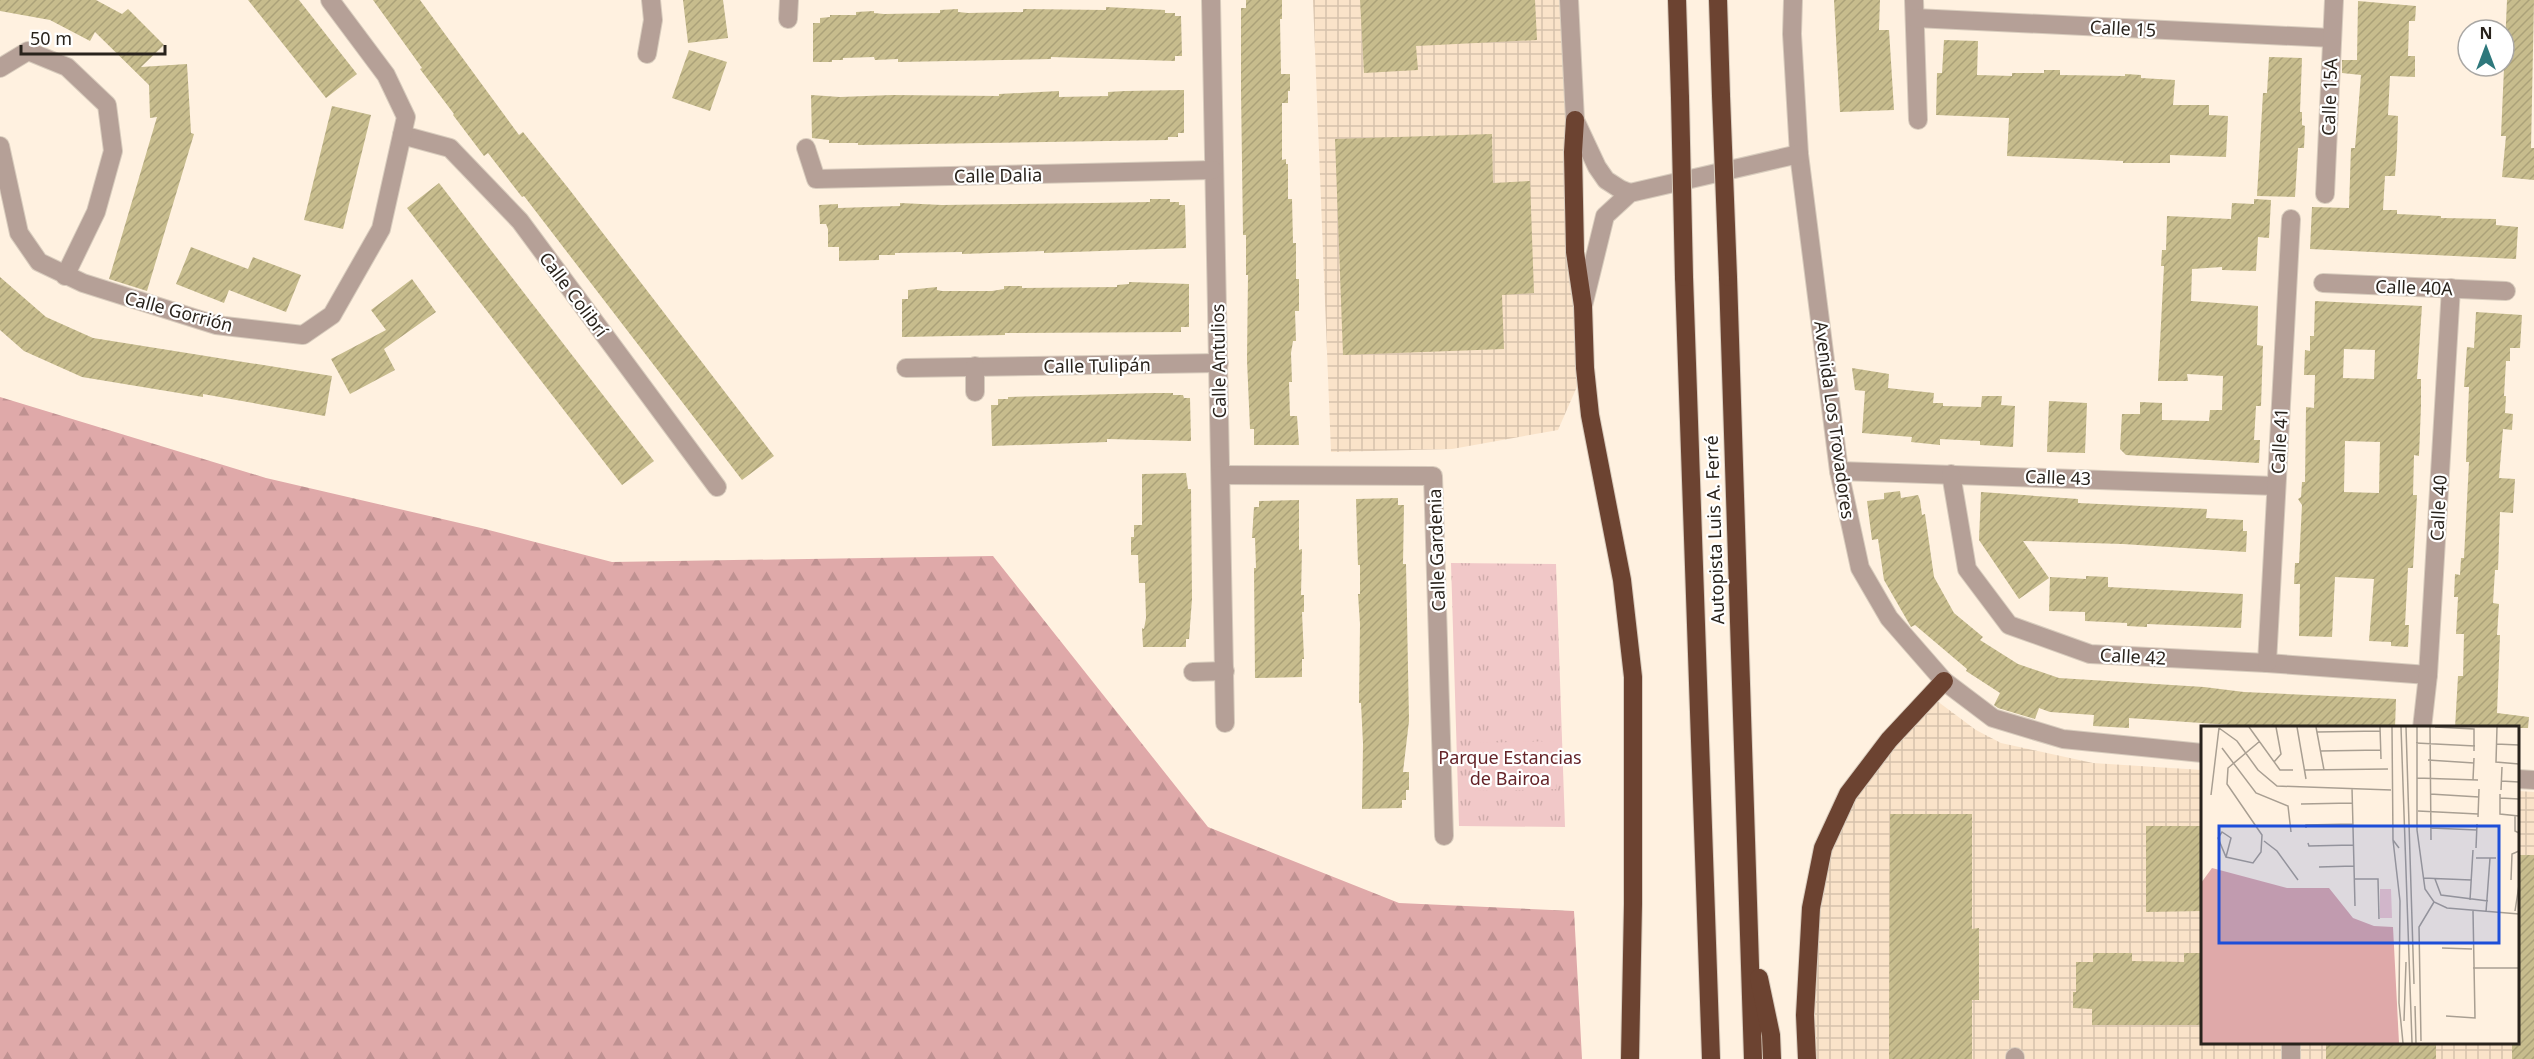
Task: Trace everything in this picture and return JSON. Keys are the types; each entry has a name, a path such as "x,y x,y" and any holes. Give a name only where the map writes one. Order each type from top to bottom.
{"highway":[{"name":"Autopista Luis A. Ferré","path":"1677,0 1684,277 1711,1059"},
{"name":"Autopista Luis A. Ferré","path":"1718,0 1753,1059"},
{"path":"1575,120 1573,153 1575,252 1583,306 1585,369 1590,415 1622,580 1633,677 1630,1059"},
{"path":"1807,1059 1805,1015 1811,908 1823,848 1848,794 1889,740 1944,681"},
{"path":"1749,935 1771,1035 1772,1059"},
{"path":"1697,1059 1708,1010"}],"street":[{"name":"Calle Gorrión","path":"0,146 19,233 39,262 65,276 216,325 303,335 332,315 381,228 406,117 386,75 330,0"},
{"path":"647,54 653,20 651,0"},
{"path":"788,19 789,0"},
{"name":"Calle Antulios","path":"1211,0 1225,723"},
{"path":"1569,0 1575,120 1597,167 1606,180 1630,193"},
{"name":"Avenida Los Trovadores","path":"1792,0 1799,154 1839,471 1860,568 1889,618 1944,681 1993,718 2063,739 2201,753"},
{"name":"Calle 15A","path":"2325,194 2334,0"},
{"path":"1914,9 1918,120"},
{"name":"Calle 15","path":"1914,9 2332,38"},
{"path":"0,68 28,51 67,67 107,105 113,151 96,212 65,276"},
{"name":"Calle Colibrí","path":"402,135 450,148 520,220 717,488"},
{"name":"Calle Dalia","path":"806,148 816,179 1214,170"},
{"path":"1583,306 1605,216 1630,193 1799,154"},
{"name":"Calle 41","path":"2267,663 2291,219"},
{"name":"Calle 40A","path":"2323,283 2506,291"},
{"name":"Calle 40","path":"2422,726 2428,675 2451,288"},
{"name":"Calle Tulipán","path":"906,368 1219,363"},
{"path":"975,366 975,392"},
{"name":"Calle 43","path":"1839,471 2276,486"},
{"name":"Calle 42","path":"1951,474 1967,569 2009,625 2090,654 2267,663 2428,675"},
{"name":"Calle Gardenia","path":"1221,475 1434,476 1443,836"},
{"path":"1193,672 1225,671"},
{"path":"2519,779 2534,780"},
{"path":"2290,1059 2291,1044"}],"shaded area":[{"path":"1313,0 1568,0 1579,382 1558,430 1452,449 1331,452"},
{"path":"1933,698 1976,730 2001,743 2093,763 2201,770 2201,1044 2519,1044 2519,791 2534,792 2534,1059 1799,1059 1814,864 1879,758"}],"green space":[{"path":"0,397 266,478 481,528 612,562 993,556 1208,827 1399,903 1574,911 1582,1059 0,1059"},
{"name":"Parque Estancias de Bairoa","path":"1451,563 1556,564 1565,827 1459,826"},
{"path":"1555,741 1556,789 1474,791 1472,743"}],"building":[{"path":"0,0 96,0 122,14 128,9 164,45 141,67 187,64 191,133 194,134 147,291 109,279 157,117 150,118 149,85 95,32 90,41 50,20 0,11"},
{"path":"248,0 299,0 357,74 326,98"},
{"path":"373,0 420,0 519,135 523,132 569,189 774,456 742,480 524,196 522,197 488,153 484,156"},
{"path":"683,0 723,0 728,38 688,43"},
{"path":"1246,0 1282,0 1281,74 1290,74 1290,91 1288,91 1288,103 1282,103 1282,160 1286,159 1286,164 1288,164 1288,199 1292,199 1296,279 1299,279 1299,311 1295,311 1296,341 1293,341 1291,353 1292,382 1289,382 1290,416 1297,416 1299,445 1254,445 1254,429 1250,429 1247,360 1248,275 1246,275 1246,235 1243,235 1241,91 1241,8 1246,8"},
{"path":"1360,0 1535,0 1537,40 1416,46 1418,70 1364,73"},
{"path":"1834,0 1880,0 1879,30 1889,30 1894,110 1840,112"},
{"path":"2507,0 2534,0 2531,148 2534,148 2534,180 2502,177 2506,136 2501,136 2504,78 2516,78 2516,18 2506,18"},
{"path":"2358,1 2416,6 2415,21 2409,21 2408,56 2415,56 2415,77 2390,76 2388,115 2398,116 2397,148 2395,176 2385,176 2383,210 2397,210 2397,214 2441,216 2441,218 2496,219 2496,225 2518,227 2516,259 2310,249 2312,207 2349,208 2351,148 2355,148 2361,75 2342,73 2342,60 2357,60"},
{"path":"1106,7 1165,10 1165,13 1175,13 1175,16 1181,16 1182,56 1175,56 1175,61 1051,57 1051,59 898,62 898,59 875,60 874,57 813,62 813,23 820,23 820,18 830,17 830,15 856,15 856,12 874,11 874,13 884,14 940,13 940,10 958,9 958,12 968,13 1023,12 1023,9 1106,10"},
{"path":"1944,40 1978,41 1977,75 2012,76 2012,73 2044,73 2044,70 2060,70 2060,75 2125,76 2125,74 2141,75 2141,78 2175,80 2173,105 2209,105 2209,115 2228,116 2226,157 2170,155 2170,163 2123,163 2123,161 2007,156 2009,118 1936,115 1937,73 1942,73"},
{"path":"689,50 727,62 710,111 672,98"},
{"path":"2269,57 2302,58 2300,112 2302,112 2302,125 2305,126 2304,148 2298,148 2295,197 2257,196 2263,93 2267,93"},
{"path":"1184,90 1184,133 1178,133 1178,137 1168,137 1168,140 858,145 858,143 829,143 829,140 812,138 811,95 840,97 999,96 999,94 1059,91 1059,97 1108,96 1108,92 1125,91"},
{"path":"332,106 371,115 343,229 304,220"},
{"path":"1492,134 1493,183 1530,181 1534,293 1502,295 1504,349 1343,355 1335,139"},
{"path":"439,183 654,461 622,485 407,208"},
{"path":"1150,199 1170,199 1170,202 1185,205 1186,248 1044,253 1044,251 962,254 962,252 895,253 895,255 879,255 879,260 839,261 839,247 828,247 828,229 826,224 820,224 819,205 838,204 838,208 900,206 900,203 942,205 1097,203 1150,202"},
{"path":"2254,199 2271,200 2269,238 2258,237 2256,271 2222,270 2222,267 2192,269 2191,301 2258,306 2257,345 2263,346 2261,406 2256,406 2254,440 2260,440 2259,463 2126,455 2120,449 2122,414 2140,414 2140,402 2162,403 2162,420 2209,421 2210,410 2222,410 2223,376 2187,374 2188,381 2158,381 2164,266 2161,266 2162,250 2166,250 2167,216 2231,219 2232,203 2254,204"},
{"path":"191,247 248,269 253,257 301,275 286,312 229,290 224,303 176,284"},
{"path":"0,277 46,317 93,338 332,376 325,416 203,394 203,397 82,377 24,351 0,330"},
{"path":"412,279 436,312 384,349 395,370 350,394 331,359 386,330 371,310"},
{"path":"1129,282 1189,284 1189,327 1181,327 1181,332 1005,333 1005,335 902,337 902,299 908,299 908,290 937,287 937,290 942,291 992,291 1004,289 1004,286 1022,286 1022,288 1117,287 1117,285 1129,284"},
{"path":"2315,301 2422,306 2417,379 2421,379 2419,456 2414,455 2413,495 2417,495 2413,568 2408,568 2405,625 2409,625 2408,647 2391,646 2391,642 2369,641 2374,579 2335,577 2332,637 2299,636 2300,584 2294,584 2295,563 2299,563 2302,505 2298,499 2301,497 2302,482 2305,482 2306,407 2314,408 2315,375 2304,375 2305,350 2310,351 2310,336 2314,336","holes":["2344,349 2375,350 2374,379 2343,378","2345,441 2380,442 2379,493 2344,492"]},
{"path":"2476,312 2522,315 2520,348 2510,348 2510,361 2506,361 2505,413 2513,414 2512,430 2503,429 2499,478 2515,479 2513,513 2500,512 2498,570 2495,570 2493,603 2499,604 2497,713 2529,717 2528,728 2455,726 2458,676 2463,676 2464,634 2456,634 2458,597 2454,597 2455,574 2460,575 2461,558 2464,558 2469,462 2466,462 2469,387 2464,387 2467,347 2474,348"},
{"path":"1852,368 1889,374 1888,388 1934,393 1933,403 1943,403 1943,406 1981,407 1982,396 2002,396 2001,405 2015,406 2013,447 1980,445 1980,441 1940,439 1940,445 1911,442 1912,437 1862,433 1865,391 1855,390"},
{"path":"1173,393 1173,395 1190,398 1191,441 1107,439 1107,442 992,446 991,405 998,405 998,399"},
{"path":"2049,401 2087,403 2085,453 2047,452"},
{"path":"1186,473 1188,489 1191,489 1192,599 1189,639 1186,639 1186,647 1143,647 1142,628 1144,629 1146,618 1145,583 1139,583 1138,555 1131,555 1134,525 1142,525 1142,474"},
{"path":"1900,491 1901,498 1918,495 1922,515 1925,514 1934,577 1954,613 1983,637 1980,640 2018,664 2059,678 2204,687 2244,692 2396,699 2395,726 2245,726 2129,718 2129,728 2093,726 2094,715 2050,712 2039,708 2035,719 1998,708 1994,705 2000,693 1966,671 1967,669 1915,625 1911,627 1884,580 1878,539 1872,540 1867,501 1884,499 1884,493"},
{"path":"1981,492 2078,499 2078,503 2207,509 2206,518 2243,520 2243,531 2247,531 2246,552 2123,544 2023,541 2049,578 2019,599 1979,540"},
{"path":"1398,498 1398,505 1404,505 1403,564 1406,564 1409,721 1403,772 1409,772 1409,790 1406,790 1406,800 1402,800 1402,808 1362,809 1363,744 1361,703 1359,703 1358,594 1360,594 1360,565 1358,565 1356,499"},
{"path":"1299,500 1299,550 1302,549 1301,595 1304,595 1302,677 1255,678 1254,568 1256,568 1255,538 1252,538 1254,507 1259,507 1259,501"},
{"path":"2086,576 2108,577 2108,587 2243,594 2241,628 2147,624 2147,627 2127,626 2127,623 2085,621 2085,612 2049,611 2050,577 2086,579"},
{"path":"1890,814 1972,814 1972,929 1979,928 1979,1000 1972,1000 1972,1059 1889,1059"},
{"path":"2146,826 2201,826 2201,911 2146,912"},
{"path":"2519,855 2534,855 2534,1059 2512,1059 2512,1044 2519,1044"},
{"path":"2093,953 2132,953 2132,961 2184,962 2184,953 2201,953 2201,1025 2092,1025 2092,1009 2073,1008 2073,992 2076,992 2076,962 2093,962"},
{"path":"2326,1044 2436,1044 2436,1059 2326,1059"}]}
